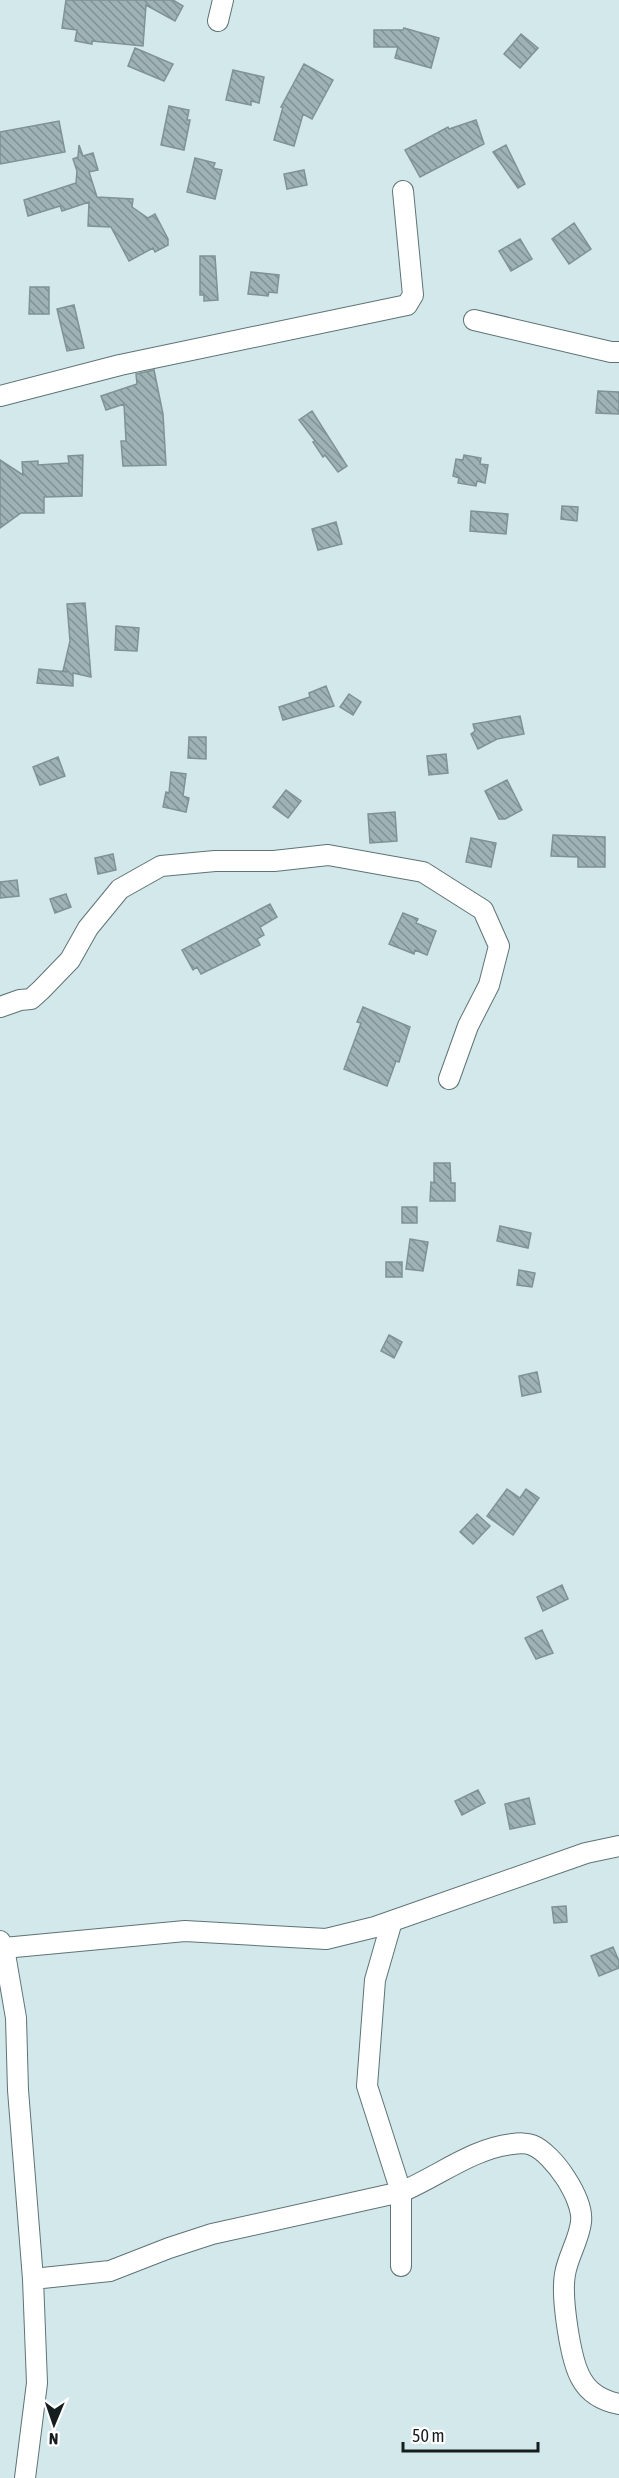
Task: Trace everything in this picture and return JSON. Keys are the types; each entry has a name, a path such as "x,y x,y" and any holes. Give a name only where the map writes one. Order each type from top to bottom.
{"street":[{"path":"218,21 224,0"},
{"path":"0,396 120,365 408,304 413,296 403,191"},
{"path":"474,320 619,352"},
{"path":"0,1007 31,999 70,960 88,928 120,889 162,866 215,861 274,861 328,855 423,872 483,910 499,946 489,985 468,1026 449,1079"},
{"path":"25,2478 37,2383 33,2279 18,2090 16,2018 2,1945 185,1931 326,1939 392,1921 586,1853 619,1846"},
{"path":"392,1921 375,1980 367,2086 401,2192 401,2266"},
{"path":"33,2279 110,2271 168,2247 212,2234 401,2192 428,2181 487,2149 515,2144 531,2144 551,2158 576,2196 582,2220 565,2272 563,2296 575,2362 581,2379 592,2393 619,2404"}],"building":[{"path":"66,0 173,0 183,6 175,21 146,5 143,46 92,41 92,44 75,41 77,30 62,28"},
{"path":"404,28 439,38 431,68 395,58 398,47 374,47 374,30 403,30"},
{"path":"521,34 538,48 520,68 504,54"},
{"path":"135,48 173,64 164,81 128,66"},
{"path":"304,64 333,80 312,119 303,114 294,146 274,140 283,107 281,107"},
{"path":"233,70 264,77 259,103 251,101 251,105 226,100"},
{"path":"169,106 189,110 187,120 190,120 184,150 161,145"},
{"path":"476,120 484,144 420,177 405,150 448,127 449,129"},
{"path":"59,121 65,152 0,164 0,132"},
{"path":"79,145 83,156 93,153 98,170 89,172 97,197 133,199 132,207 148,218 155,214 168,239 168,245 155,252 153,248 129,261 111,227 88,226 89,202 62,211 60,206 28,216 24,200 76,183 77,171 73,159 78,157"},
{"path":"506,145 525,184 518,188 493,152"},
{"path":"195,158 215,163 213,168 222,170 215,199 187,192"},
{"path":"304,170 307,185 287,189 284,174"},
{"path":"574,223 591,249 569,264 552,239"},
{"path":"520,239 532,259 511,271 499,251"},
{"path":"200,256 215,256 218,300 204,301 204,295 200,295"},
{"path":"251,272 279,275 277,293 269,292 268,296 248,294"},
{"path":"30,287 49,287 49,314 29,314"},
{"path":"74,305 84,348 67,351 57,309"},
{"path":"154,370 163,414 166,465 123,466 121,441 126,441 124,404 106,410 101,396 137,384 136,374"},
{"path":"598,391 619,392 619,414 596,413"},
{"path":"312,411 347,466 338,472 325,455 323,457 313,442 315,441 299,420"},
{"path":"83,455 82,496 44,497 44,513 21,513 0,528 0,460 23,475 22,462 38,461 38,465 69,463 68,456"},
{"path":"464,455 481,458 480,464 488,465 485,483 477,481 476,486 458,483 459,478 453,476 456,459 463,460"},
{"path":"562,506 578,507 577,521 561,519"},
{"path":"471,511 508,514 506,534 470,531"},
{"path":"336,522 342,544 318,550 312,529"},
{"path":"85,603 91,677 73,673 73,686 37,683 39,669 68,672 63,671 70,641 67,604"},
{"path":"116,626 139,628 137,651 115,650"},
{"path":"326,686 334,706 283,720 279,707 310,697 309,693"},
{"path":"349,694 361,702 353,715 340,707"},
{"path":"520,716 524,734 497,739 478,749 471,734 475,731 473,724"},
{"path":"189,737 206,737 206,759 188,758"},
{"path":"446,754 448,773 429,775 427,756"},
{"path":"58,757 65,776 40,785 33,767"},
{"path":"171,772 186,774 183,796 189,798 186,812 163,807 166,792 169,793"},
{"path":"507,780 522,810 505,819 499,819 485,791"},
{"path":"286,790 301,801 288,818 273,807"},
{"path":"395,812 397,841 370,843 368,814"},
{"path":"553,835 605,837 605,867 578,867 578,857 551,856"},
{"path":"471,838 496,843 491,867 466,862"},
{"path":"113,854 116,870 98,874 95,858"},
{"path":"17,880 19,896 0,898 0,882"},
{"path":"66,894 71,907 55,913 50,899"},
{"path":"270,904 277,917 260,927 264,935 257,939 260,945 201,974 197,967 193,970 182,950"},
{"path":"403,913 418,919 416,923 436,931 427,955 415,950 414,954 389,944"},
{"path":"363,1007 410,1027 399,1062 396,1061 387,1086 344,1069 361,1023 357,1022"},
{"path":"434,1163 450,1163 451,1183 455,1183 455,1201 430,1201 431,1182 434,1183"},
{"path":"402,1207 417,1207 417,1223 402,1223"},
{"path":"500,1226 531,1233 528,1248 497,1241"},
{"path":"410,1239 428,1242 423,1271 406,1269"},
{"path":"386,1262 402,1262 402,1277 386,1277"},
{"path":"519,1270 535,1273 532,1287 517,1285"},
{"path":"389,1335 402,1342 394,1358 381,1351"},
{"path":"537,1372 541,1392 522,1396 519,1376"},
{"path":"507,1489 520,1498 526,1489 539,1498 513,1535 487,1516"},
{"path":"477,1514 490,1526 473,1544 460,1532"},
{"path":"562,1585 568,1599 543,1611 537,1597"},
{"path":"542,1630 553,1653 536,1659 525,1638"},
{"path":"478,1790 485,1803 462,1815 455,1801"},
{"path":"529,1798 535,1824 510,1829 505,1804"},
{"path":"566,1906 567,1922 554,1923 552,1907"},
{"path":"613,1947 619,1961 619,1968 599,1976 591,1956"}]}
